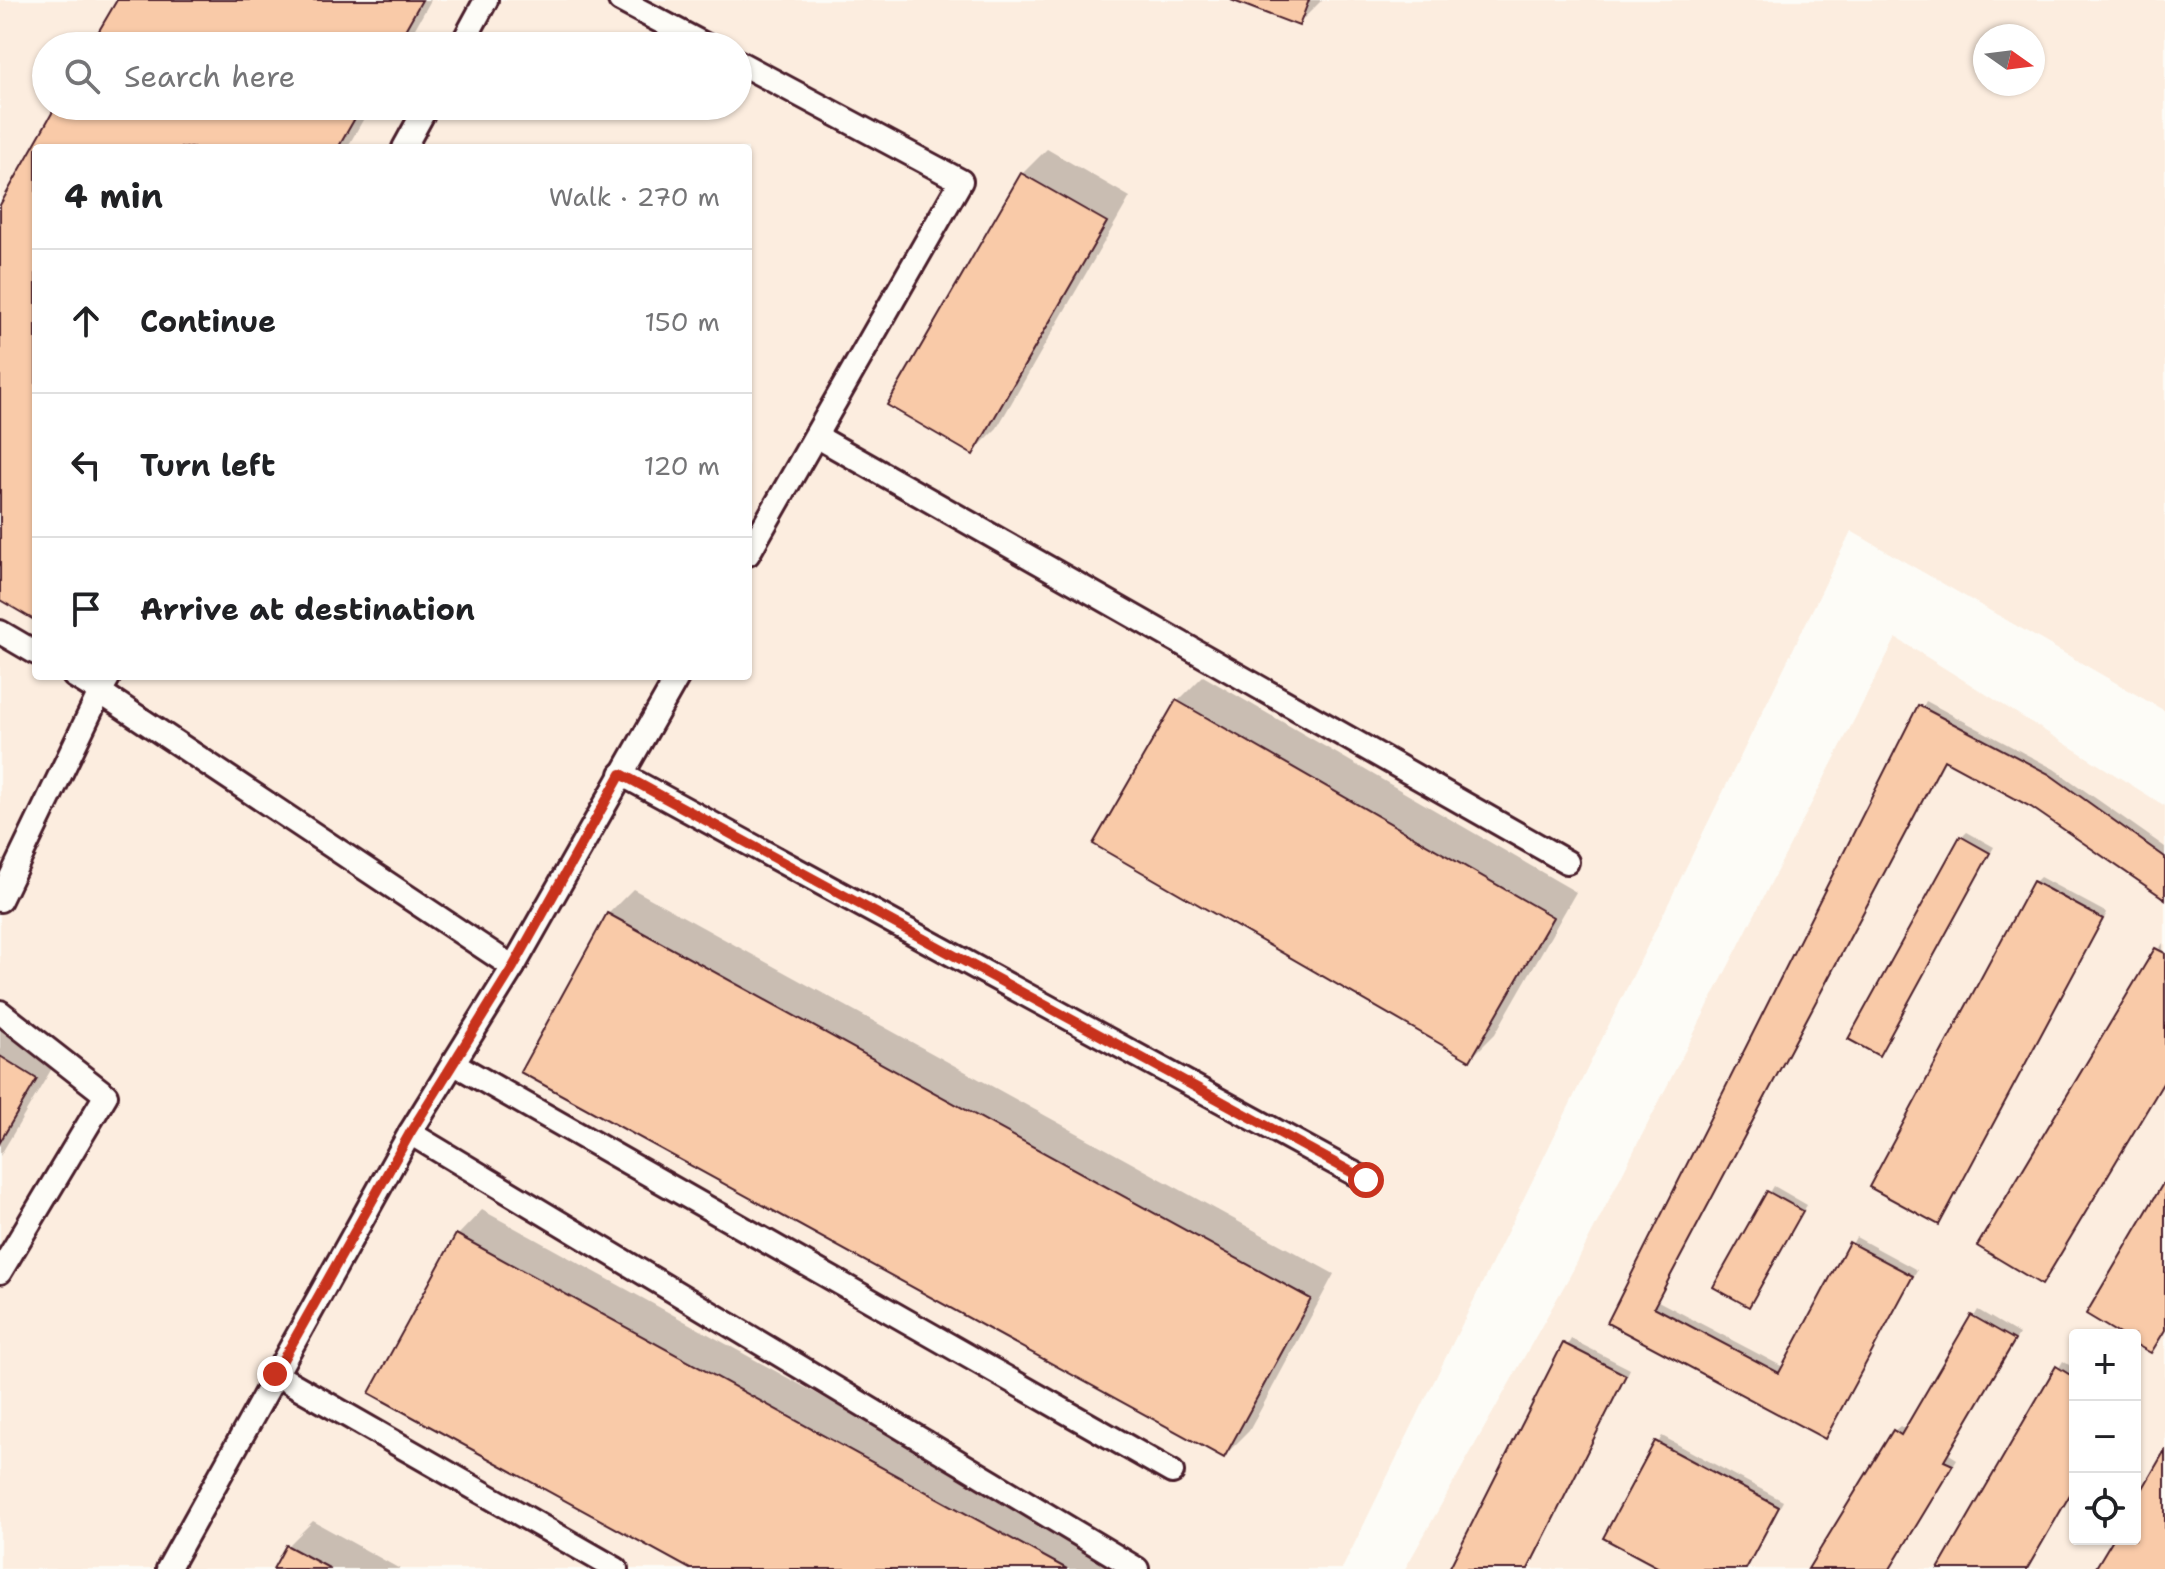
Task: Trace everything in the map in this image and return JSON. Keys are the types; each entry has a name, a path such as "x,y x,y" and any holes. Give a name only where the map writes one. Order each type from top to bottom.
{"lane":[{"path":"469,32 486,0"},
{"path":"620,0 681,32"},
{"path":"752,69 961,181 752,547"},
{"path":"406,144 419,120"},
{"path":"816,436 1567,862"},
{"path":"0,632 32,651"},
{"path":"168,1569 410,1133 513,967 676,680"},
{"path":"0,900 105,684 513,967"},
{"path":"621,774 1366,1180"},
{"path":"0,1012 106,1095 0,1272"},
{"path":"453,1063 1172,1472"},
{"path":"410,1133 1137,1569"},
{"path":"275,1374 616,1569"}],"shaded area":[{"path":"0,0 2165,0 2165,711 1851,531 1342,1569 0,1569"},
{"path":"1896,638 2165,806 2165,1569 1405,1569 1572,1272"}],"building":[{"path":"117,0 422,0 404,32 98,32"},
{"path":"1231,0 1309,0 1299,26"},
{"path":"48,120 354,120 340,144 35,144"},
{"path":"32,148 32,619 0,600 0,205"},
{"path":"1021,173 1107,222 973,455 887,405"},
{"path":"1176,700 1553,917 1470,1061 1093,844"},
{"path":"1918,705 2049,774 2165,857 2165,899 2031,807 1944,760 1654,1307 1779,1373 1849,1242 1913,1276 1825,1439 1607,1323"},
{"path":"1960,836 1990,853 1879,1056 1848,1039"},
{"path":"2033,881 2103,919 1939,1225 1869,1187"},
{"path":"607,913 1311,1299 1224,1458 520,1072"},
{"path":"2155,948 2165,953 2165,1080 2042,1285 1977,1246"},
{"path":"0,1056 37,1079 0,1142"},
{"path":"2165,1180 2165,1330 2151,1353 2141,1347 2141,1329 2111,1329 2086,1314"},
{"path":"1767,1191 1803,1211 1749,1307 1713,1287"},
{"path":"456,1234 1067,1569 690,1569 369,1393"},
{"path":"1971,1315 2015,1340 1944,1461 1953,1465 1890,1569 1808,1569 1893,1430 1901,1435"},
{"path":"1563,1343 1626,1375 1528,1569 1449,1569"},
{"path":"2056,1366 2069,1374 2069,1496 2027,1569 1938,1569"},
{"path":"1655,1441 1779,1507 1746,1569 1661,1569 1603,1538"},
{"path":"2165,1450 2165,1569 2095,1569 2109,1545 2141,1545 2141,1492"},
{"path":"286,1545 331,1569 273,1569"}],"route":[{"path":"275,1374 410,1133 513,967 621,774 1366,1180"}]}
